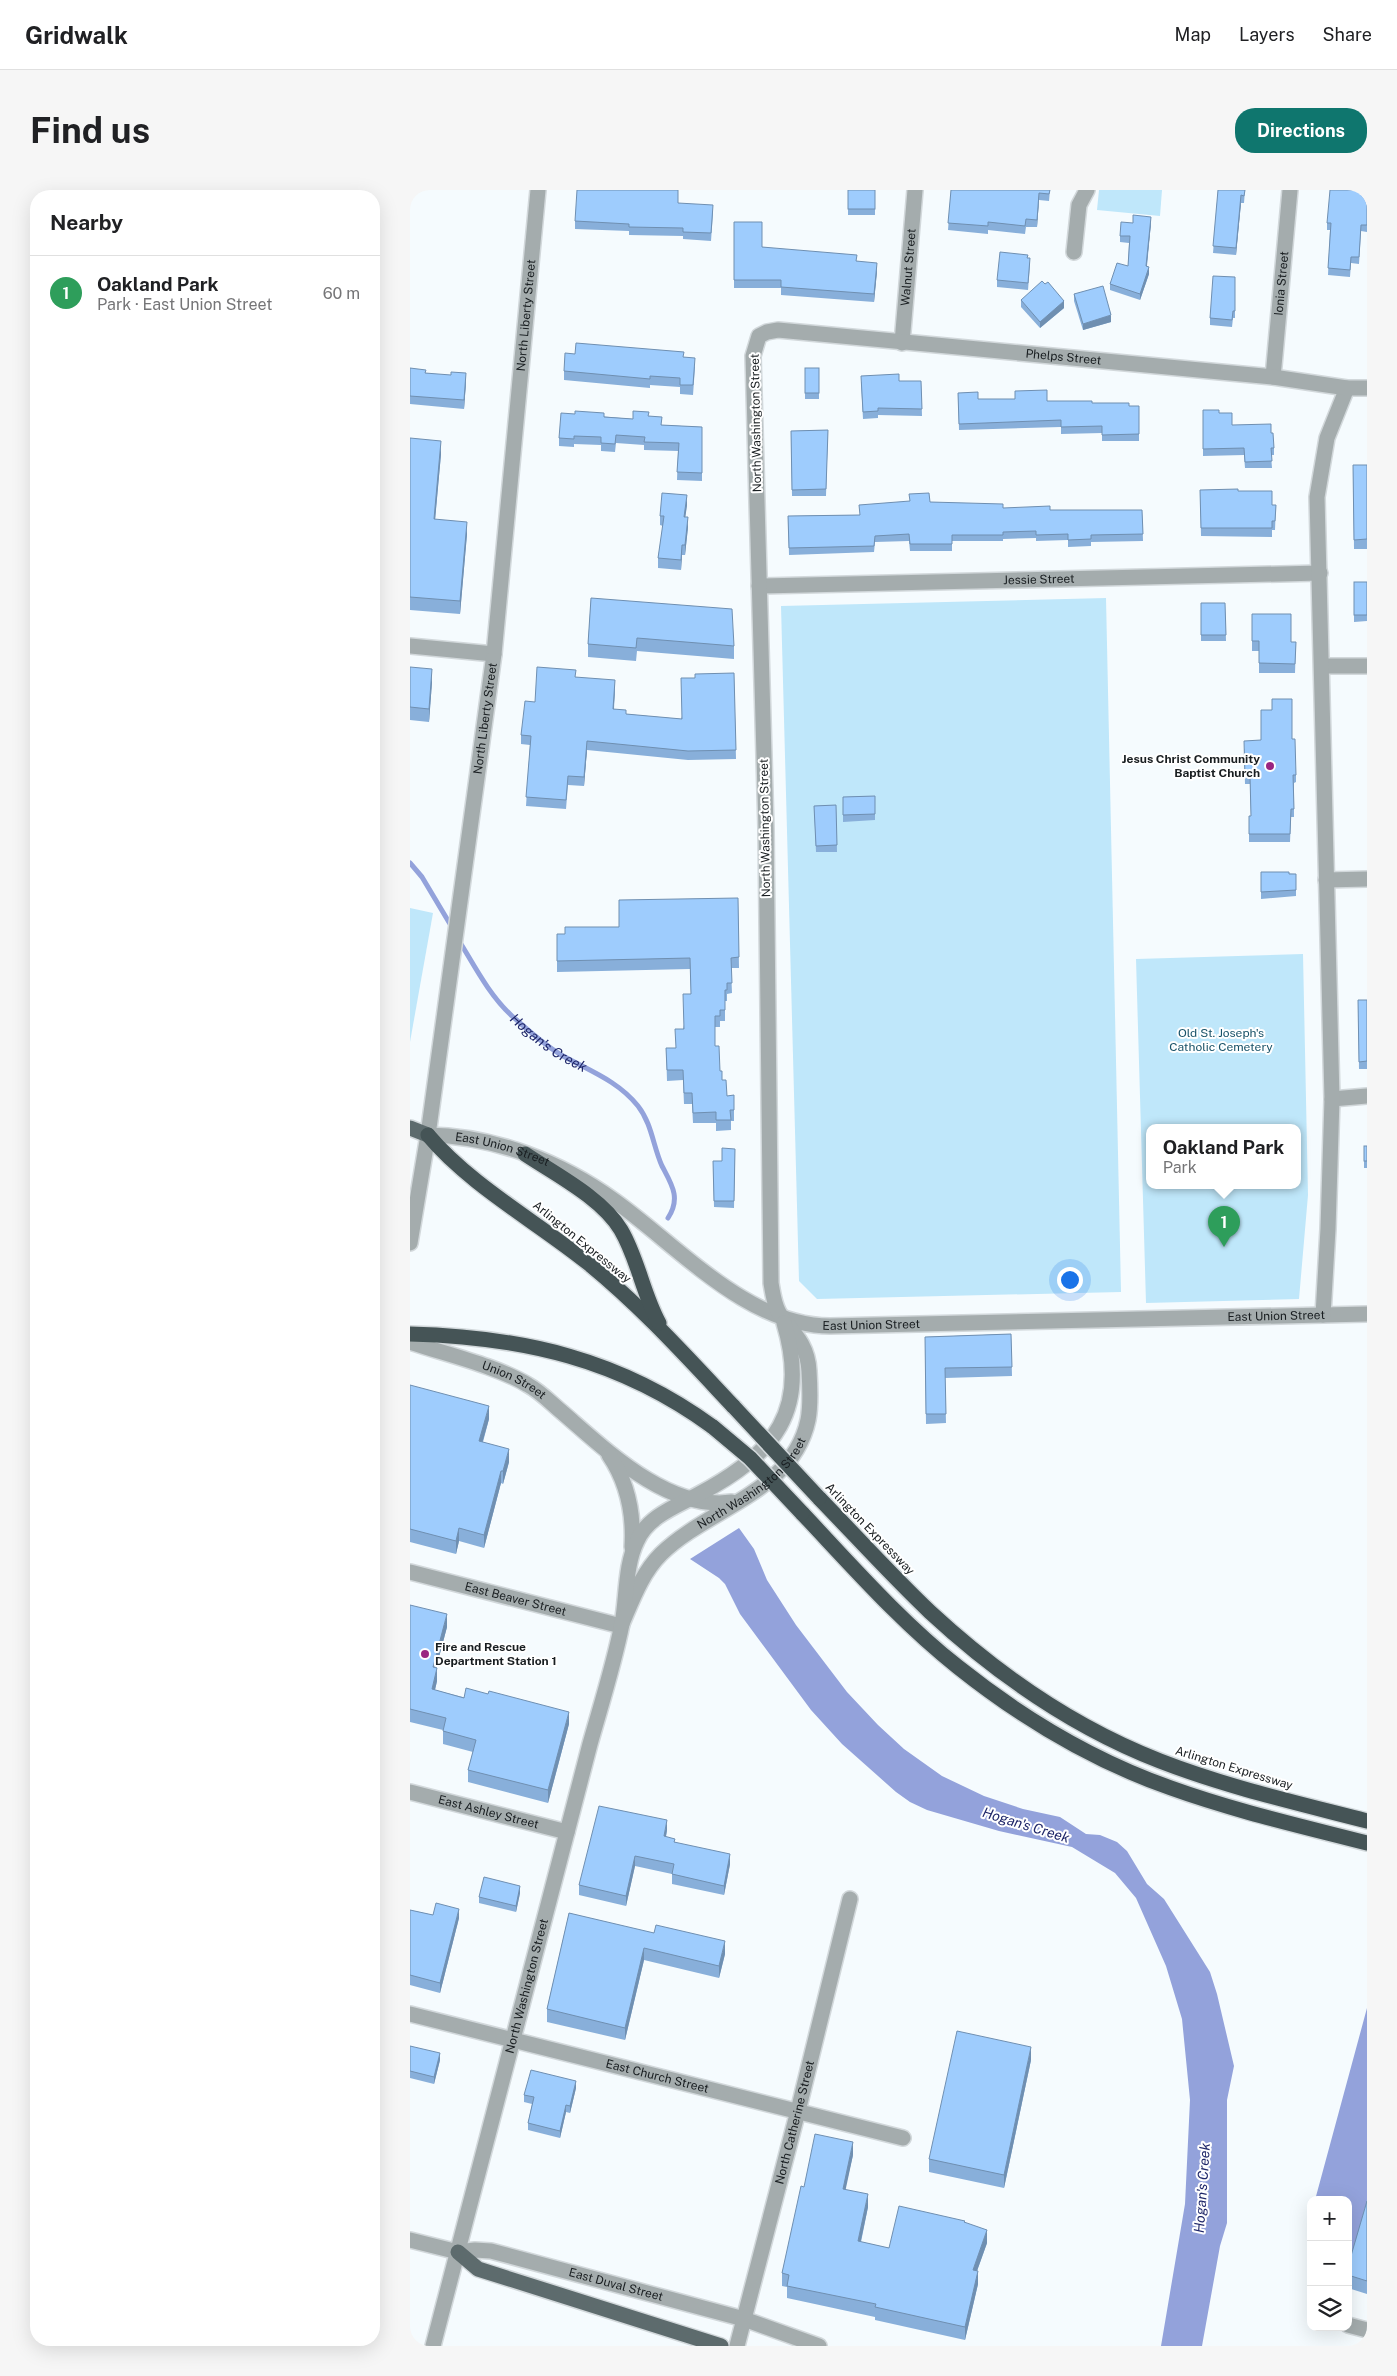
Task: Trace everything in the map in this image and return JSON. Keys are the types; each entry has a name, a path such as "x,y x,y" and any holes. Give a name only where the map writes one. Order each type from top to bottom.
{"highway":[{"name":"Arlington Expressway","path":"428,1135 446,1154 470,1174 611,1282 668,1337 908,1590 952,1632 1000,1671 1052,1706 1131,1749 1191,1772 1247,1790 1367,1820"},
{"path":"524,1154 587,1196 616,1223 627,1243 655,1316 668,1337"},
{"path":"410,1334 509,1341 553,1350 582,1359 654,1389 713,1427 741,1450 889,1604 934,1646 981,1685 1041,1725 1085,1750 1169,1787 1229,1807 1367,1843"}],"main road":[{"path":"410,1128 428,1135"},
{"path":"458,2252 478,2269 721,2346"}],"street":[{"name":"North Liberty Street","path":"410,1243 428,1135 494,654 538,190"},
{"name":"Walnut Street","path":"902,343 915,190"},
{"path":"1074,252 1079,205 1086,190"},
{"name":"Ionia Street","path":"1273,377 1290,190"},
{"name":"Phelps Street","path":"760,336 766,332 778,330 1273,377 1347,388 1367,388"},
{"name":"North Washington Street","path":"433,2346 621,1626 637,1539 643,1530 661,1515 706,1490 749,1462 769,1442 782,1424 790,1404 794,1378 792,1349 783,1319 775,1304 771,1283 766,829 753,356 760,336"},
{"path":"1323,1315 1332,1099 1317,497 1327,438 1347,388"},
{"name":"Jessie Street","path":"759,586 1320,573"},
{"path":"410,646 494,654"},
{"path":"1322,666 1367,666"},
{"path":"1326,880 1367,879"},
{"path":"1332,1099 1367,1096"},
{"name":"East Union Street","path":"428,1135 478,1139 524,1154 591,1184 729,1288 759,1307 783,1319 811,1326 1367,1314"},
{"name":"North Washington Street","path":"621,1626 640,1583 660,1554 688,1532 780,1472 800,1445 808,1421 810,1400 807,1356 799,1336 783,1319"},
{"name":"Union Street","path":"410,1342 508,1375 528,1385 602,1446 662,1489 688,1500 714,1504 736,1502"},
{"name":"Union Street","path":"602,1446 619,1472 629,1498 633,1520 632,1558"},
{"name":"East Beaver Street","path":"410,1572 621,1626"},
{"name":"East Ashley Street","path":"410,1792 567,1832"},
{"name":"North Catherine Street","path":"737,2346 798,2111 850,1899"},
{"name":"East Church Street","path":"410,2014 903,2138"},
{"name":"East Duval Street","path":"410,2240 458,2252 491,2251 744,2319 819,2346"},
{"path":"1352,2326 1367,2330"}],"green space":[{"path":"1099,190 1162,190 1160,216 1097,210"},
{"path":"1106,598 1121,1292 817,1299 799,1281 781,606"},
{"path":"410,908 433,913 410,1042"},
{"name":"Old St. Joseph's Catholic Cemetery","path":"1303,954 1308,1195 1299,1299 1146,1303 1136,959"}],"water":[{"path":"739,1528 754,1549 767,1580 796,1625 847,1692 878,1725 904,1749 942,1776 984,1796 1023,1809 1060,1817 1086,1834 1100,1835 1117,1842 1127,1851 1147,1884 1164,1899 1210,1972 1234,2066 1227,2100 1227,2223 1220,2246 1202,2346 1161,2346 1185,2204 1190,2100 1182,2019 1166,1966 1136,1898 1115,1873 1072,1847 999,1831 927,1810 910,1802 842,1744 811,1710 740,1614 725,1584 690,1559"},
{"path":"1367,2008 1367,2203 1352,2254 1352,2196 1316,2196"}],"building":[{"path":"577,190 678,190 678,203 713,205 711,233 683,232 683,228 629,227 629,224 575,221"},
{"path":"848,190 875,190 875,209 848,209"},
{"path":"951,190 1050,190 1049,194 1039,193 1037,220 1026,219 1025,226 988,222 988,226 948,223"},
{"path":"1218,190 1245,190 1244,196 1241,195 1236,248 1213,246"},
{"path":"1330,190 1367,190 1367,225 1361,225 1359,257 1351,257 1350,270 1328,268 1331,223 1327,223"},
{"path":"1133,215 1151,217 1146,266 1149,267 1140,294 1110,284 1117,263 1128,266 1130,236 1120,236 1121,222 1133,223"},
{"path":"734,222 762,222 762,247 857,255 856,261 877,263 874,294 781,287 781,280 734,280"},
{"path":"1000,252 1028,255 1027,258 1030,258 1028,283 997,280"},
{"path":"1213,276 1235,277 1235,311 1233,311 1232,320 1210,318"},
{"path":"1042,281 1045,284 1048,282 1064,301 1040,322 1021,300"},
{"path":"1103,286 1111,315 1083,324 1074,294"},
{"path":"576,343 684,352 683,357 695,358 693,385 680,385 680,378 650,376 650,379 564,371 565,353 575,354"},
{"path":"410,368 426,370 425,373 451,375 451,372 466,373 464,400 410,396"},
{"path":"805,368 819,368 819,393 805,393"},
{"path":"899,374 899,381 921,381 922,409 878,408 878,411 863,412 861,376"},
{"path":"1047,390 1047,401 1129,403 1129,406 1139,406 1139,434 1102,435 1102,426 1061,427 1061,420 959,424 958,393 978,392 978,399 1015,399 1015,391"},
{"path":"1203,410 1219,410 1219,413 1232,413 1232,425 1271,424 1274,448 1271,448 1272,461 1245,462 1244,448 1203,449"},
{"path":"575,411 604,413 604,417 633,419 633,411 649,412 648,416 662,417 661,425 702,427 702,473 677,472 679,443 644,442 645,437 616,435 615,444 601,443 601,437 574,436 574,439 559,438 561,413 575,414"},
{"path":"828,430 826,489 792,490 791,431"},
{"path":"410,438 441,441 434,519 467,522 460,601 410,597"},
{"path":"1353,465 1367,465 1367,539 1354,540"},
{"path":"1238,489 1238,491 1272,491 1272,505 1276,505 1275,521 1272,521 1272,528 1201,528 1200,490"},
{"path":"662,493 687,495 684,517 688,517 685,545 682,545 681,560 658,558 664,516 660,516"},
{"path":"929,493 930,502 1003,504 1003,508 1050,506 1050,510 1142,510 1143,534 1091,535 1091,539 1068,540 1068,534 1036,535 1036,531 1003,532 1003,535 952,535 952,544 910,544 909,534 875,536 874,546 789,548 788,516 860,515 859,505 910,501 909,494"},
{"path":"1354,582 1367,582 1367,615 1354,615"},
{"path":"591,598 732,609 734,646 637,638 636,648 588,644"},
{"path":"1201,603 1225,603 1226,635 1201,635"},
{"path":"1252,614 1291,614 1291,642 1296,642 1295,664 1259,663 1259,641 1252,641"},
{"path":"410,667 432,669 429,709 410,707"},
{"path":"537,667 576,670 575,677 615,680 613,709 626,710 626,714 682,719 681,678 695,678 695,674 734,673 736,750 688,751 587,741 584,777 568,776 566,800 526,797 531,736 521,735 525,701 535,702"},
{"path":"1272,699 1292,699 1292,739 1295,739 1296,775 1293,775 1294,809 1291,809 1290,834 1249,834 1249,816 1251,816 1250,776 1245,777 1244,741 1261,740 1261,710 1272,710"},
{"path":"875,796 875,814 843,815 843,797"},
{"path":"836,805 837,845 816,846 814,806"},
{"path":"1261,872 1289,872 1289,874 1296,874 1296,890 1261,892"},
{"path":"738,898 739,957 731,958 732,983 727,983 727,990 725,990 725,1010 720,1010 720,1016 715,1016 715,1046 719,1046 720,1071 722,1071 722,1080 726,1080 727,1096 734,1095 734,1110 730,1110 731,1120 716,1120 716,1112 693,1113 692,1093 684,1093 683,1070 667,1070 666,1048 676,1048 675,1029 684,1029 683,994 691,994 690,958 557,961 557,934 565,934 565,927 619,927 619,900"},
{"path":"1358,1000 1367,1000 1367,1061 1359,1062"},
{"path":"1364,1146 1367,1146 1367,1161 1364,1161"},
{"path":"722,1148 735,1149 734,1201 714,1201 713,1161 722,1161"},
{"path":"1011,1334 1012,1367 945,1368 946,1414 926,1414 925,1337"},
{"path":"410,1385 489,1406 479,1441 509,1449 503,1471 501,1471 484,1535 459,1528 456,1541 410,1529"},
{"path":"410,1605 447,1614 433,1667 437,1668 432,1689 464,1698 466,1688 488,1694 489,1691 569,1712 548,1790 468,1770 476,1740 443,1731 446,1718 410,1709"},
{"path":"599,1806 667,1820 664,1836 675,1839 674,1842 730,1854 724,1886 672,1874 674,1864 635,1856 626,1896 579,1885"},
{"path":"484,1877 520,1886 516,1906 479,1897"},
{"path":"436,1903 459,1909 440,1983 410,1975 410,1910 433,1915"},
{"path":"569,1913 654,1933 656,1925 725,1941 719,1966 644,1948 625,2028 547,2009"},
{"path":"957,2031 1031,2047 1004,2175 929,2159"},
{"path":"410,2046 440,2053 434,2077 410,2071"},
{"path":"531,2070 576,2081 570,2106 566,2105 560,2131 528,2123 534,2097 524,2095"},
{"path":"815,2134 853,2142 843,2189 868,2194 858,2241 889,2248 899,2206 965,2221 987,2230 973,2270 978,2271 965,2327 875,2307 876,2304 787,2286 789,2275 782,2273 801,2186 804,2187"},
{"path":"1367,2201 1367,2281 1352,2276 1352,2252"}],"waterway":[{"name":"Hogan's Creek","path":"410,863 422,877 453,929"},
{"name":"Hogan's Creek","path":"458,939 496,999 512,1016 556,1052 613,1083 638,1106 646,1120 662,1166 674,1192 674,1204 668,1218"}],"place":[{"name":"Jesus Christ Community Baptist Church","path":"1270,766"},
{"name":"Oakland Park","path":"1224,1247"},
{"name":"Fire and Rescue Department Station 1","path":"425,1654"}]}
